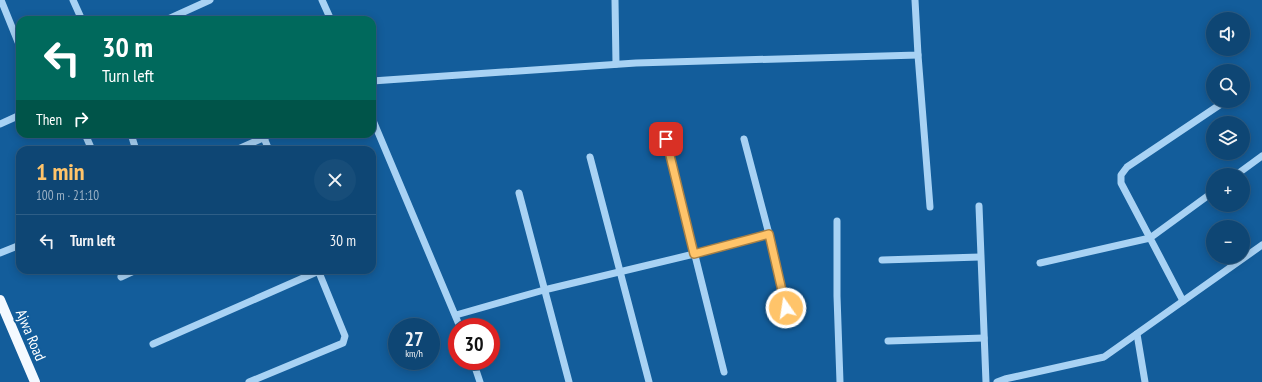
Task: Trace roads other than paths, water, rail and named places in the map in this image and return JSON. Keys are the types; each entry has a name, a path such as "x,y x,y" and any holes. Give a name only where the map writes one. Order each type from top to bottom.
{"main road":[{"name":"Ajwa Road","path":"0,300 36,382"}],"street":[{"path":"1,0 16,37"},
{"path":"73,0 80,16"},
{"path":"175,16 210,0"},
{"path":"322,0 329,16"},
{"path":"615,0 616,64"},
{"path":"915,0 930,207"},
{"path":"376,81 616,64 918,55"},
{"path":"1183,301 1121,183 1121,174 1127,167 1215,108"},
{"path":"0,124 16,117"},
{"path":"376,127 457,318"},
{"path":"245,146 264,138 267,146"},
{"path":"666,139 724,372"},
{"path":"744,140 769,234 790,323"},
{"path":"1246,168 1262,156"},
{"path":"590,157 649,382"},
{"path":"519,193 569,382"},
{"path":"1040,263 1150,238 1206,197"},
{"path":"978,206 986,382"},
{"path":"837,220 837,296 840,382"},
{"path":"456,315 544,290 694,254 769,234"},
{"path":"997,382 1104,357 1262,245"},
{"path":"0,253 16,246"},
{"path":"882,260 980,257"},
{"path":"121,277 127,274"},
{"path":"153,344 310,274"},
{"path":"249,382 343,343 345,336 321,274"},
{"path":"1137,334 1145,382"},
{"path":"888,341 984,338"},
{"path":"475,370 480,382"}]}
